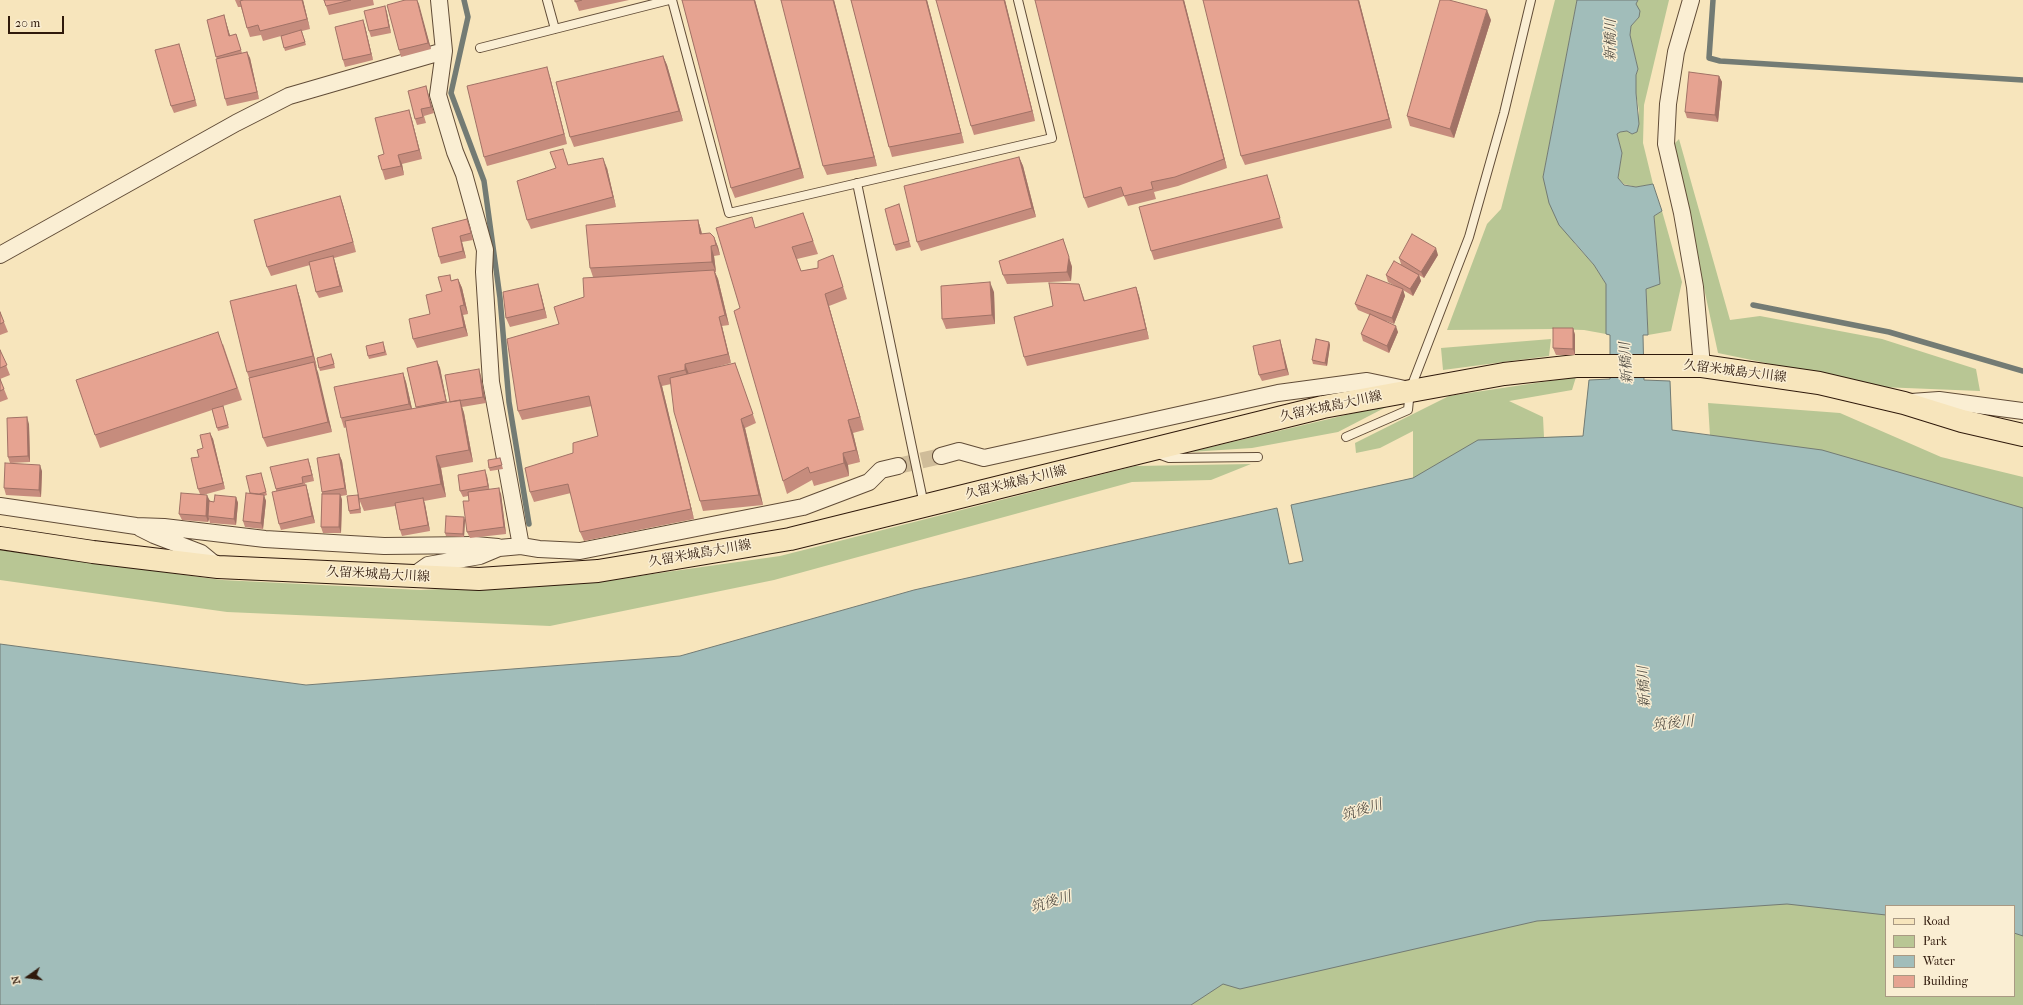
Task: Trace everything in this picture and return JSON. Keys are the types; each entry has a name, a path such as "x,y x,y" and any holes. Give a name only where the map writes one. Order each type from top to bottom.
{"main road":[{"name":"久留米城島大川線","path":"0,538 92,552 218,567 479,579 598,571 790,539 1322,407 1504,374 1576,366 1702,366 1819,382 1904,403 1962,421 2023,435"}],"street":[{"path":"439,0 444,51 438,95 455,152 464,174 485,250 484,272 491,382 521,546"},
{"path":"1691,0 1676,52 1668,104 1666,144 1682,213 1696,288 1702,366"},
{"path":"0,255 236,123 289,96 444,51"},
{"path":"940,456 959,451 984,458 1278,393 1367,381 1410,390"},
{"path":"1904,403 1939,400 2023,411"},
{"path":"0,506 136,526 164,527 266,539 384,546 475,545 499,548 521,546 539,549 580,551 803,507 869,482 881,470 898,466"},
{"path":"136,526 154,535 201,553 218,567"},
{"path":"411,577 428,565 480,556 499,548"}],"lane":[{"path":"547,0 555,29"},
{"path":"480,48 671,0 729,213 1052,138 1018,0"},
{"path":"1346,437 1408,410 1410,390 1469,237 1504,113 1531,0"},
{"path":"856,183 924,506"},
{"path":"1147,450 1169,458 1258,457"}],"green space":[{"path":"1555,0 1577,0 1543,177 1575,244 1594,265 1606,284 1606,334 1584,330 1554,329 1447,330 1487,224 1501,209"},
{"path":"1638,0 1669,0 1644,105 1643,143 1653,184 1636,187 1624,184 1618,179 1622,153 1617,134 1627,131 1632,134 1637,132 1639,111 1636,93 1636,75 1638,69 1630,35 1631,26 1639,17 1636,4"},
{"path":"1679,139 1730,320 1760,316 1882,339 1976,369 1980,391 1881,387 1718,353 1673,145"},
{"path":"1662,211 1682,282 1671,331 1648,335 1646,289 1660,283 1654,216"},
{"path":"1551,339 1549,356 1443,370 1441,348"},
{"path":"1576,377 1572,390 1509,401 1543,417 1544,437 1583,436 1589,380 1594,452 1291,505 1413,478 1413,431 1380,448 1356,453 1355,443 1449,396"},
{"path":"1670,381 1672,431 1710,436 1708,403 1840,413 1941,457 2023,477 2023,530 1648,430"},
{"path":"1392,404 1338,432 1252,448 1190,452"},
{"path":"1251,464 1211,480 1132,482 774,580 550,626 227,612 0,580 0,550 222,580 421,590 603,581 780,556 1135,466"},
{"path":"1703,889 1885,906 1885,997 2015,997 2015,916 2023,918 2023,1005 1171,1005 1206,984"}],"water":[{"path":"1577,0 1638,0 1636,4 1640,11 1639,17 1631,26 1630,35 1638,69 1636,75 1636,93 1639,124 1637,132 1632,134 1627,131 1617,134 1622,153 1618,178 1624,185 1636,187 1653,184 1662,211 1654,216 1660,284 1646,289 1648,335 1643,335 1644,380 1670,381 1672,430 1822,450 2023,508 2023,936 2015,933 2015,905 1885,905 1885,915 1787,904 1537,921 1240,989 1223,984 1191,1005 0,1005 0,644 306,685 680,656 914,590 1277,508 1289,564 1303,561 1291,505 1413,478 1478,440 1583,436 1589,380 1610,379 1610,335 1606,334 1606,284 1594,265 1559,225 1549,203 1543,177"}],"building":[{"path":"302,0 307,19 260,31 258,25 247,28 240,1"},
{"path":"324,0 351,0 326,6"},
{"path":"405,0 417,0 428,43 399,50 387,5"},
{"path":"682,0 754,0 800,168 731,188"},
{"path":"781,0 833,0 874,157 823,166"},
{"path":"851,0 926,0 961,133 889,147"},
{"path":"936,0 1004,0 1032,111 971,126"},
{"path":"1035,0 1183,0 1224,159 1175,177 1151,182 1153,189 1124,196 1121,187 1084,198"},
{"path":"1203,0 1358,0 1389,119 1241,156"},
{"path":"1440,0 1449,0 1487,10 1450,129 1407,116"},
{"path":"385,6 389,27 369,31 364,11"},
{"path":"224,15 229,36 236,34 241,50 216,57 207,20"},
{"path":"363,20 371,54 343,60 335,27"},
{"path":"301,30 305,42 284,48 281,36"},
{"path":"179,44 195,100 171,106 155,50"},
{"path":"247,52 257,92 225,99 216,59"},
{"path":"663,56 679,111 570,137 556,82"},
{"path":"547,67 564,134 484,157 467,86"},
{"path":"1689,72 1719,76 1715,115 1685,112"},
{"path":"426,86 431,107 421,109 423,117 415,119 408,91"},
{"path":"409,110 419,150 398,155 401,166 382,170 378,156 384,154 375,118"},
{"path":"563,149 568,165 603,158 613,197 527,220 517,181 556,168 550,152"},
{"path":"1019,157 1032,208 917,242 904,186"},
{"path":"1267,175 1280,218 1151,251 1139,207"},
{"path":"340,196 353,242 267,267 254,220"},
{"path":"899,204 909,241 894,245 885,209"},
{"path":"803,213 813,241 792,247 801,271 818,268 818,261 833,255 843,287 825,294 860,417 848,420 856,450 843,453 844,463 810,473 808,467 783,481 734,311 740,308 716,228 752,217 755,228"},
{"path":"467,219 471,233 460,236 463,251 439,257 432,228"},
{"path":"698,220 700,234 710,233 714,237 716,245 711,246 712,262 590,268 586,225"},
{"path":"1412,234 1436,248 1421,272 1399,258"},
{"path":"1063,239 1069,257 1067,272 1003,275 999,261"},
{"path":"333,256 340,286 316,292 309,262"},
{"path":"1394,261 1419,275 1410,289 1386,275"},
{"path":"714,270 725,315 719,317 728,354 685,364 685,370 658,376 691,509 580,532 568,484 530,492 525,468 573,453 573,443 598,436 589,396 518,411 507,339 559,324 554,307 584,297 583,278"},
{"path":"450,275 451,281 458,279 464,305 460,306 464,327 413,339 409,319 430,314 426,295 442,291 438,277"},
{"path":"1367,275 1403,289 1392,318 1355,304"},
{"path":"990,282 992,315 942,319 941,286"},
{"path":"1049,283 1079,284 1084,301 1136,287 1146,329 1024,357 1014,317 1053,306"},
{"path":"538,284 544,309 506,318 503,292"},
{"path":"296,285 313,356 247,372 230,301"},
{"path":"0,312 4,322 0,324"},
{"path":"1370,314 1396,326 1387,346 1361,334"},
{"path":"1553,328 1573,328 1573,349 1553,348"},
{"path":"218,332 237,388 95,435 76,380"},
{"path":"1316,339 1329,342 1325,363 1312,360"},
{"path":"1280,340 1286,369 1259,375 1253,346"},
{"path":"383,342 385,352 368,356 366,346"},
{"path":"0,350 7,365 0,368"},
{"path":"331,354 334,364 319,368 317,358"},
{"path":"437,361 446,401 416,407 407,368"},
{"path":"314,362 328,422 263,438 249,378"},
{"path":"735,363 753,414 741,419 759,495 700,501 674,412 670,378"},
{"path":"479,369 483,397 450,402 445,375"},
{"path":"403,373 409,404 341,418 334,387"},
{"path":"0,379 4,389 0,391"},
{"path":"460,400 469,450 436,456 441,484 359,499 345,421"},
{"path":"223,406 228,425 217,428 212,409"},
{"path":"27,417 28,456 8,457 7,418"},
{"path":"210,433 223,483 198,489 191,458 199,457 197,450 203,448 200,435"},
{"path":"339,454 345,488 322,492 317,458"},
{"path":"500,458 502,465 489,468 488,460"},
{"path":"308,459 312,475 302,477 303,483 276,489 270,467"},
{"path":"5,463 40,465 39,490 4,488"},
{"path":"485,470 488,486 460,491 458,475"},
{"path":"261,473 266,492 259,494 250,493 246,476"},
{"path":"306,485 312,516 279,524 272,492"},
{"path":"499,488 504,527 467,532 463,501 469,501 468,492"},
{"path":"181,493 207,495 206,516 179,514"},
{"path":"246,493 264,495 261,523 243,521"},
{"path":"322,494 340,494 339,527 321,527"},
{"path":"215,495 236,497 234,519 208,516 209,501 214,502"},
{"path":"358,495 360,509 349,511 347,496"},
{"path":"423,498 428,525 400,530 395,503"},
{"path":"446,516 464,517 463,534 445,533"}],"waterway":[{"path":"464,0 468,17 451,93 484,181 500,298 509,402 529,524"},
{"path":"1713,0 1709,58 1720,61 2023,80"},
{"path":"1753,305 1889,332 2023,371"}],"tunnel":[{"path":"898,466 941,456"}],"water label":[{"name":"新橋川","path":"1612,40"},
{"name":"新橋川","path":"1627,363"},
{"name":"新橋川","path":"1645,687"},
{"name":"筑後川","path":"1673,724"},
{"name":"筑後川","path":"1362,811"},
{"name":"筑後川","path":"1051,903"}]}
